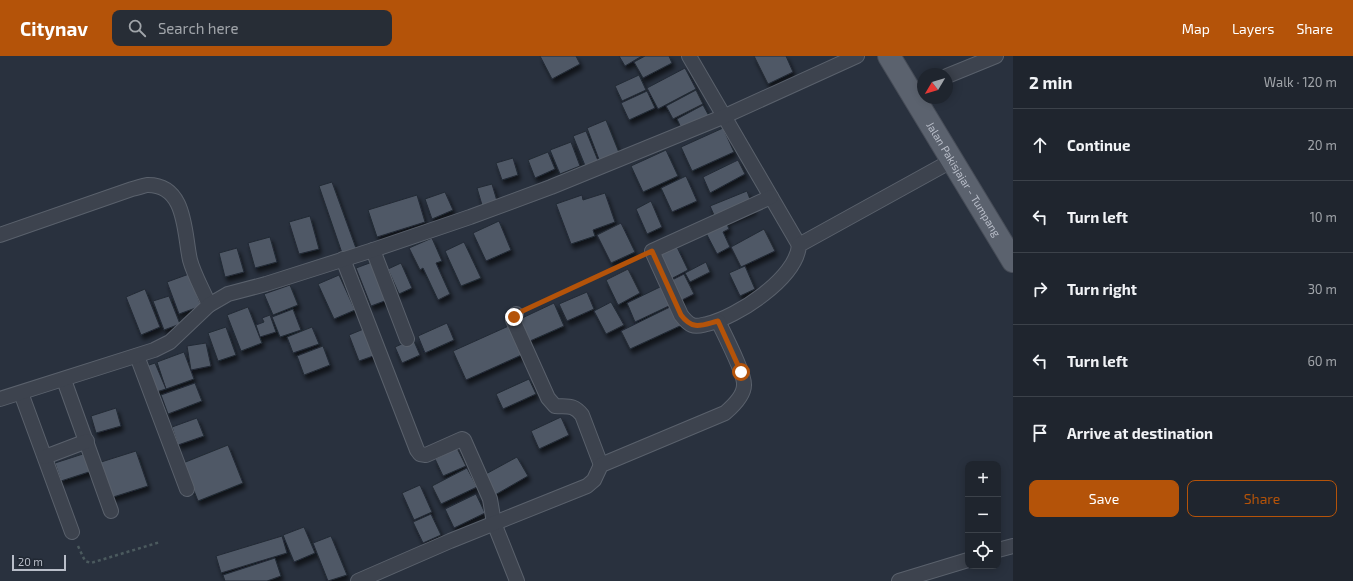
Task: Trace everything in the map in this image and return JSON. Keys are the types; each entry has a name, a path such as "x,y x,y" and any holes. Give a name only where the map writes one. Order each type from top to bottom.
{"main road":[{"name":"Jalan Pakisjajar - Tumpang","path":"889,56 917,89"},
{"name":"Jalan Pakisjajar - Tumpang","path":"925,104 953,160 1013,261"}],"street":[{"path":"689,56 799,245 795,260 780,280 746,308 718,321 698,326 686,322 681,315 652,251 771,197"},
{"path":"0,399 64,380 154,350 170,342 209,305 228,294 343,260 470,217 551,187 725,116 857,56"},
{"path":"953,74 996,56"},
{"path":"733,130 799,245"},
{"path":"799,245 953,160"},
{"path":"0,235 132,189 146,185 158,186 172,195 180,207 185,226 190,260 209,305"},
{"path":"373,250 407,340"},
{"path":"343,260 417,450 420,454 426,455 462,439 464,440 490,499 494,523 517,581"},
{"path":"516,314 513,320 548,398 555,406 571,406 577,409 582,415 601,466"},
{"path":"358,581 392,565 587,486 594,480 601,466 725,413 738,400 744,386 741,372 718,321"},
{"path":"137,356 187,489"},
{"path":"64,380 87,441 111,512"},
{"path":"21,393 72,532"},
{"path":"45,457 87,441"},
{"path":"1001,549 1013,546"},
{"path":"899,581 965,561"}],"path":[{"path":"516,314 652,251"},
{"path":"72,532 80,553 85,560 91,563 160,542"}],"building":[{"path":"540,56 576,56 580,64 552,79"},
{"path":"619,56 642,56 625,66"},
{"path":"645,56 669,56 672,63 643,78 634,62"},
{"path":"754,56 786,56 793,72 768,84"},
{"path":"685,68 696,89 658,109 647,88"},
{"path":"639,75 646,90 622,101 615,86"},
{"path":"696,90 703,104 673,119 666,106"},
{"path":"647,91 655,108 629,120 621,103"},
{"path":"703,105 709,116 682,130 677,119"},
{"path":"606,120 620,155 600,162 587,128"},
{"path":"723,128 734,152 692,171 681,147"},
{"path":"586,131 599,163 586,168 573,136"},
{"path":"571,142 580,166 560,174 550,150"},
{"path":"666,150 678,176 643,192 631,166"},
{"path":"548,152 555,169 535,178 528,160"},
{"path":"513,158 518,175 502,180 496,163"},
{"path":"738,160 745,174 710,193 703,177"},
{"path":"686,176 697,201 672,212 661,188"},
{"path":"332,182 357,251 343,256 319,186"},
{"path":"492,184 497,201 482,205 477,188"},
{"path":"747,191 754,210 718,224 710,206"},
{"path":"445,192 453,210 432,219 425,199"},
{"path":"605,193 615,222 593,230 595,236 571,244 556,204 582,195 583,200"},
{"path":"417,195 425,222 377,237 368,210"},
{"path":"651,201 662,227 647,234 636,209"},
{"path":"310,216 319,249 299,254 289,222"},
{"path":"499,221 511,250 486,261 473,233"},
{"path":"726,222 729,229 723,232 730,247 717,254 706,233"},
{"path":"621,223 635,252 611,263 597,235"},
{"path":"764,229 775,251 741,267 731,247"},
{"path":"270,237 277,262 255,268 248,243"},
{"path":"432,238 442,261 436,263 450,294 438,300 423,268 420,270 409,248"},
{"path":"464,242 481,278 461,286 445,251"},
{"path":"677,247 688,270 669,280 658,256"},
{"path":"237,248 244,272 225,277 219,253"},
{"path":"375,261 390,299 371,306 356,268"},
{"path":"706,262 710,272 690,282 685,273"},
{"path":"401,263 412,288 399,294 388,269"},
{"path":"745,266 755,289 740,296 729,273"},
{"path":"628,269 640,293 618,305 606,280"},
{"path":"189,274 201,306 179,314 167,282"},
{"path":"684,274 694,294 680,301 670,281"},
{"path":"339,275 355,310 334,319 318,284"},
{"path":"290,285 298,305 273,315 264,294"},
{"path":"662,286 671,305 635,322 627,303"},
{"path":"145,289 160,327 141,335 126,297"},
{"path":"587,292 594,309 567,321 559,304"},
{"path":"169,296 180,324 164,330 153,301"},
{"path":"611,302 624,325 606,334 594,311"},
{"path":"554,303 564,326 530,341 520,319"},
{"path":"672,306 682,325 630,349 621,331"},
{"path":"248,307 262,343 241,351 227,315"},
{"path":"293,309 301,330 280,337 272,317"},
{"path":"270,315 276,332 260,337 256,325 264,322 262,318"},
{"path":"447,323 454,340 425,353 418,336"},
{"path":"513,324 526,353 466,380 453,351"},
{"path":"226,327 236,355 218,361 208,333"},
{"path":"312,327 319,344 293,353 287,337"},
{"path":"366,328 376,355 359,361 349,335"},
{"path":"413,339 420,355 402,363 395,347"},
{"path":"206,343 211,366 191,370 187,346"},
{"path":"323,346 330,365 304,375 297,356"},
{"path":"184,352 194,379 166,389 157,362"},
{"path":"155,363 166,389 156,392 146,366"},
{"path":"529,379 536,394 503,409 496,394"},
{"path":"195,383 202,401 168,414 161,395"},
{"path":"116,408 121,426 96,433 91,416"},
{"path":"561,417 569,435 539,449 531,431"},
{"path":"197,418 204,436 178,445 172,427"},
{"path":"228,445 243,483 198,501 183,463"},
{"path":"457,448 466,466 443,476 435,459"},
{"path":"136,451 148,486 110,498 98,463"},
{"path":"89,452 95,470 61,481 55,463"},
{"path":"517,457 528,476 495,495 484,475"},
{"path":"467,468 477,487 441,504 432,486"},
{"path":"420,485 432,512 414,520 402,493"},
{"path":"476,494 485,513 454,528 445,509"},
{"path":"431,514 441,535 423,543 413,522"},
{"path":"304,527 315,553 294,562 283,535"},
{"path":"282,536 287,553 221,573 216,556"},
{"path":"331,536 347,575 328,581 313,543"},
{"path":"275,558 281,576 267,581 225,581 223,575"}],"route":[{"path":"514,317 516,314 652,251 681,315 686,322 698,326 718,321 741,372"}]}
